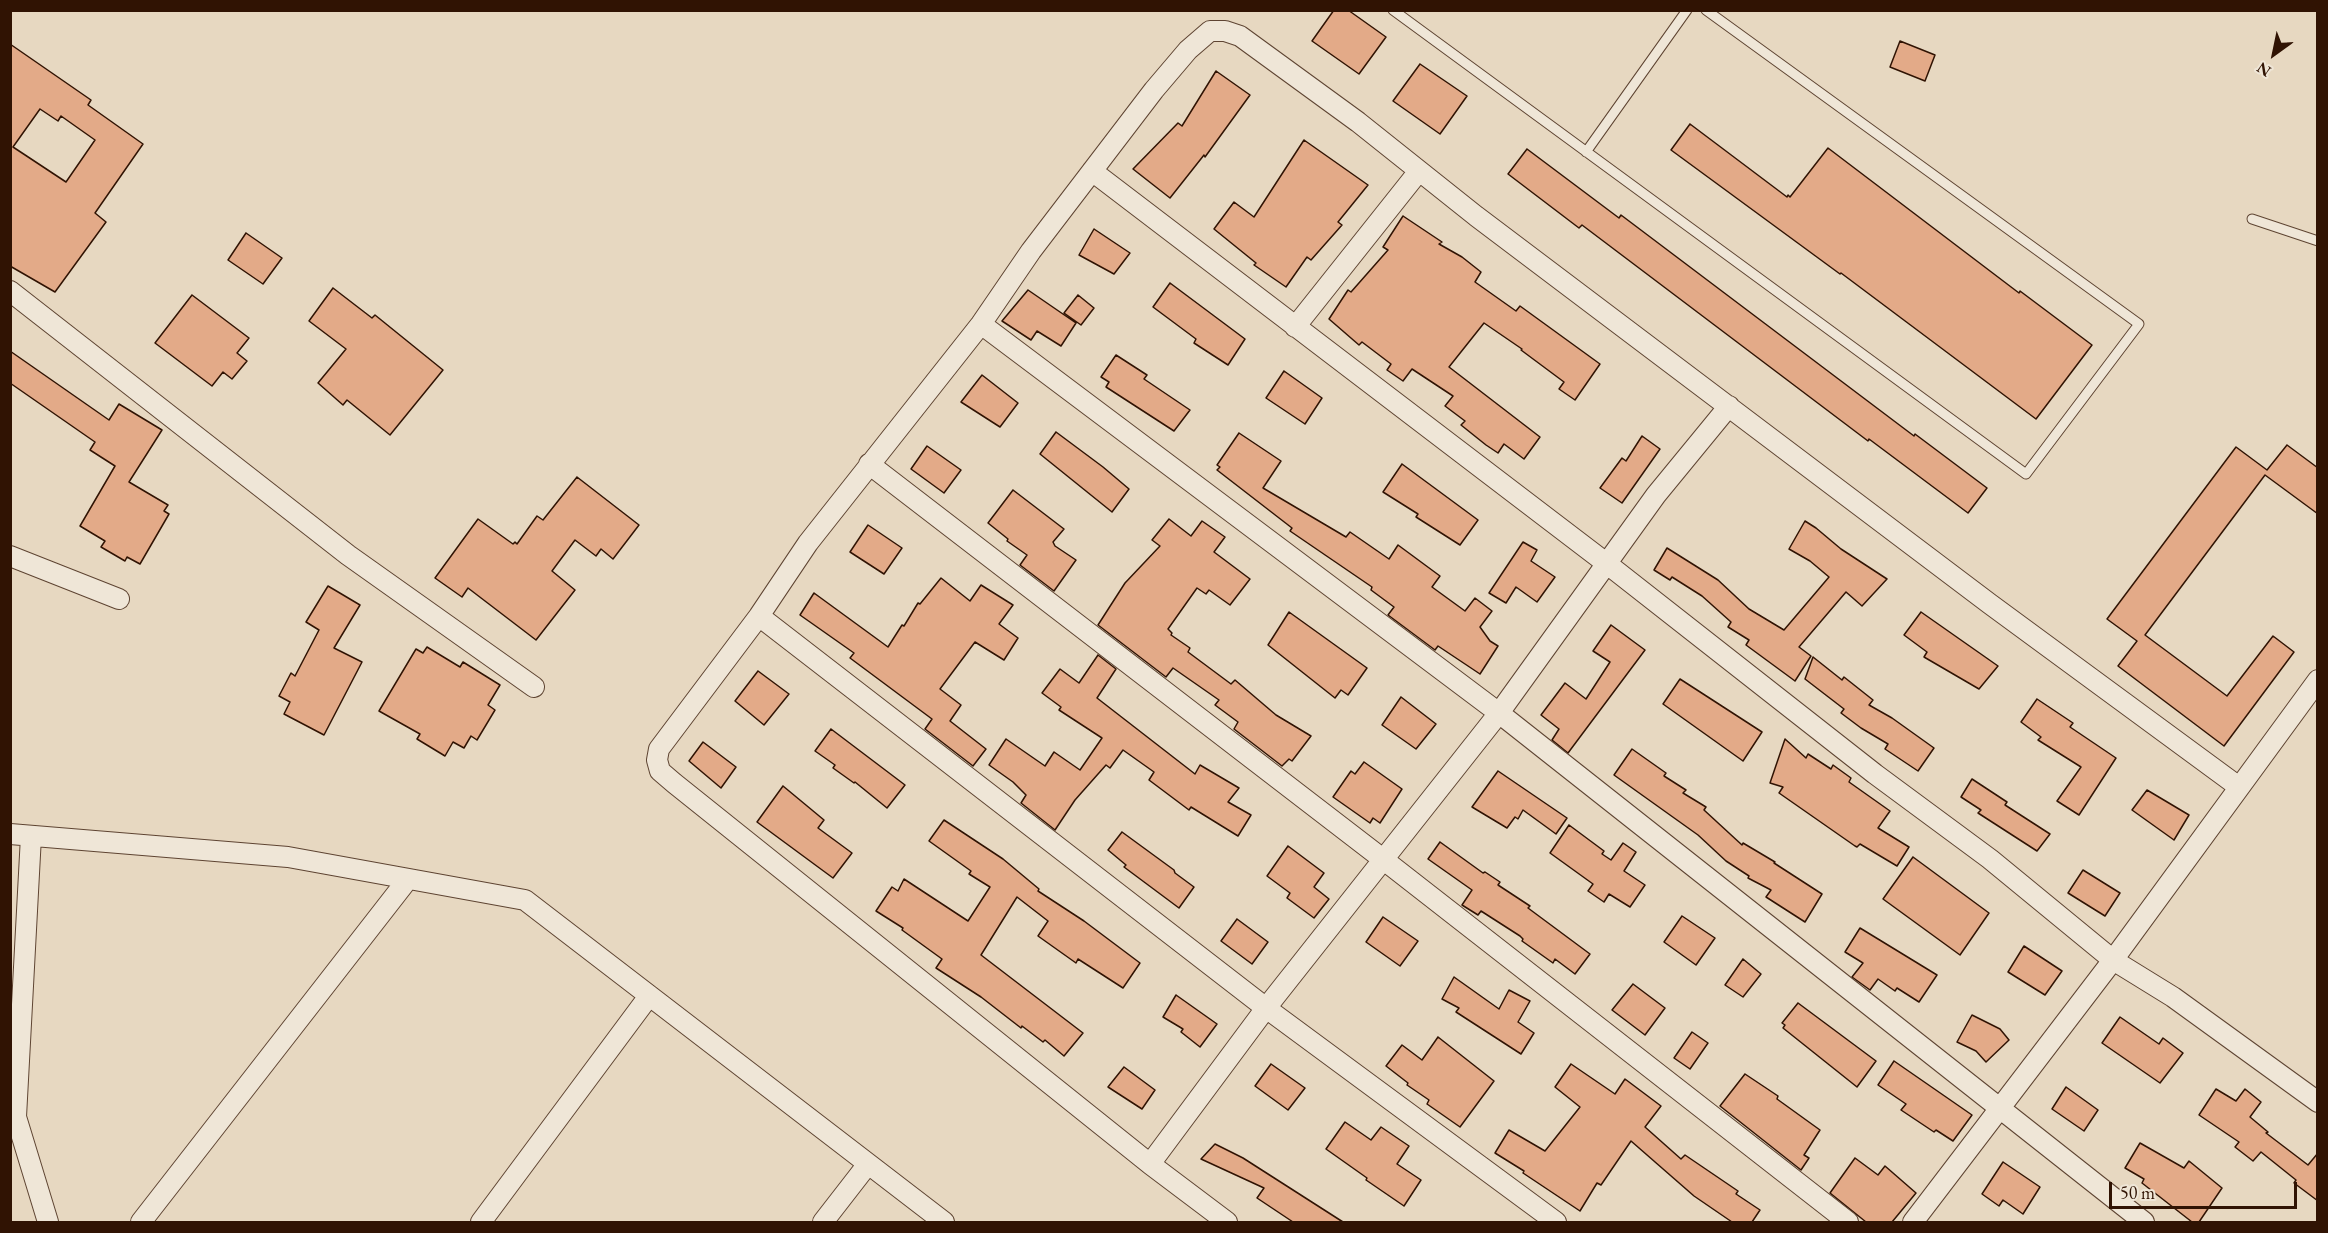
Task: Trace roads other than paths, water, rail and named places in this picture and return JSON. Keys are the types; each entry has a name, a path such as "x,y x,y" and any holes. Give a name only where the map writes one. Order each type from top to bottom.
{"street":[{"path":"1227,1222 1150,1164 660,771 657,760 659,748 759,616 808,543 981,324 1031,250 1154,90 1188,50 1210,31 1225,31 1240,36 1358,122 1419,171 1990,604 2239,787"},
{"path":"1092,171 1606,563 1875,774 1990,859 2113,960 2173,997 2318,1102"},
{"path":"1295,327 1419,171"},
{"path":"10,291 348,555 534,687"},
{"path":"981,324 1499,713 2144,1222"},
{"path":"1150,1164 1266,1008 1499,713 1656,495 1729,406"},
{"path":"869,464 1384,860 1848,1222"},
{"path":"10,556 119,599"},
{"path":"759,616 1266,1008 1556,1222"},
{"path":"1913,1222 2113,960 2318,680"},
{"path":"10,834 288,857 525,900 944,1222"},
{"path":"31,836 16,1118 48,1222"},
{"path":"141,1222 408,879"},
{"path":"481,1222 649,996"},
{"path":"823,1222 868,1164"}],"lane":[{"path":"1393,10 2026,474 2139,324 1706,10"},
{"path":"1586,152 1687,10"},
{"path":"2252,219 2318,241"}]}
